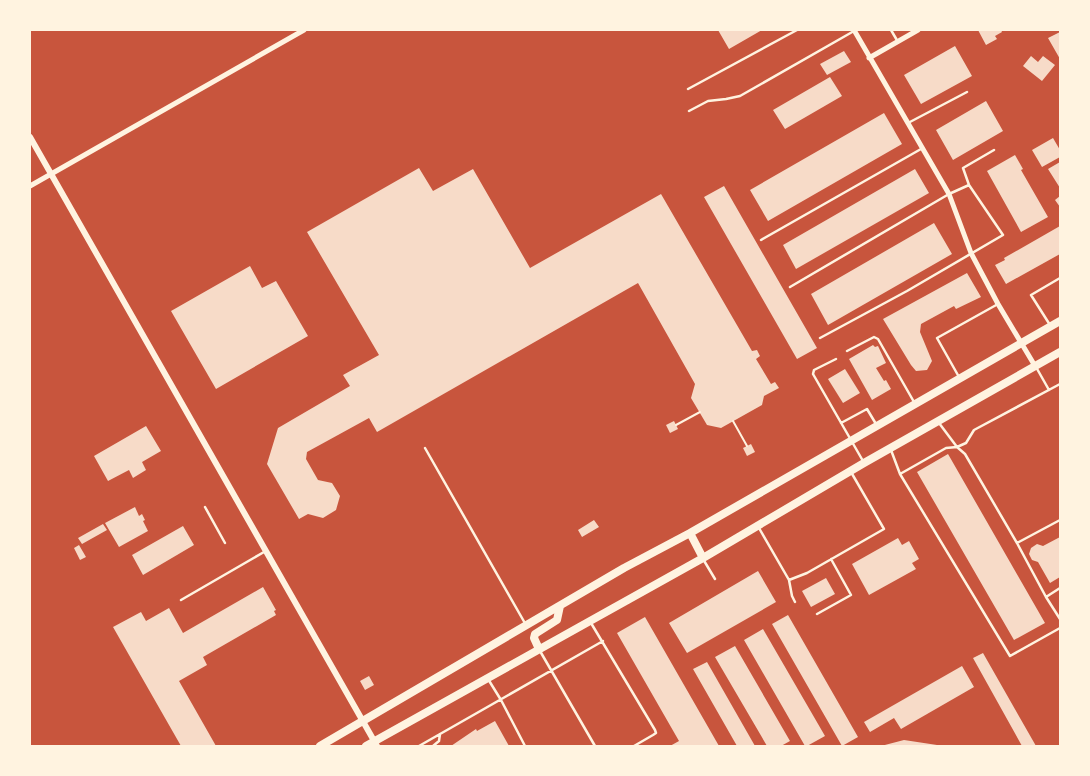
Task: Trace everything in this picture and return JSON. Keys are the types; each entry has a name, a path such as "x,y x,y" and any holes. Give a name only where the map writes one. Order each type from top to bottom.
{"main road":[{"path":"320,746 560,606 960,379 1060,320"},
{"path":"366,746 376,744 487,678 703,558 850,471 1060,352"},
{"path":"690,533 703,558"},
{"path":"539,649 534,638 535,634 557,620 560,606"}],"street":[{"path":"30,186 304,30"},
{"path":"854,30 949,194 971,253 998,304 1035,366"},
{"path":"869,58 918,30"},
{"path":"30,138 376,744"}],"lane":[{"path":"688,89 797,30"},
{"path":"689,111 708,101 740,96 854,30"},
{"path":"891,30 898,42"},
{"path":"908,123 967,92"},
{"path":"761,240 922,148"},
{"path":"820,338 1002,235 969,186 963,168 994,150"},
{"path":"790,287 949,194 969,186"},
{"path":"1051,326 1031,296 1060,278"},
{"path":"960,379 937,338 998,304"},
{"path":"847,351 868,339 874,337 878,339 915,404"},
{"path":"836,359 813,372 864,463"},
{"path":"1035,366 1049,390"},
{"path":"900,474 946,448 957,447 966,442 974,430 1060,384"},
{"path":"841,423 867,409 877,426"},
{"path":"938,421 957,447 966,454 1060,619"},
{"path":"425,448 526,626"},
{"path":"890,448 900,474 1010,656 1060,628"},
{"path":"789,580 807,573 884,529 850,471"},
{"path":"205,507 226,543"},
{"path":"1018,543 1060,520"},
{"path":"758,526 789,580 795,602"},
{"path":"181,600 266,551"},
{"path":"703,558 715,579"},
{"path":"818,614 851,594 831,560"},
{"path":"1046,596 1060,588"},
{"path":"590,621 655,730 656,733 634,746"},
{"path":"419,746 603,641"},
{"path":"539,649 595,746"},
{"path":"487,678 525,746"},
{"path":"433,746 439,741 440,734"}],"path":[{"path":"676,425 700,412"},
{"path":"733,421 747,446"}],"building":[{"path":"718,30 762,30 729,49"},
{"path":"978,30 1001,30 1002,32 995,36 997,39 986,45"},
{"path":"1060,32 1060,59 1048,38"},
{"path":"955,46 972,76 921,104 904,75"},
{"path":"844,51 851,62 827,75 820,64"},
{"path":"1031,56 1038,62 1043,56 1055,65 1042,81 1023,66"},
{"path":"830,77 842,96 785,129 773,110"},
{"path":"986,101 1003,131 953,160 936,130"},
{"path":"884,113 902,144 768,221 750,190"},
{"path":"1053,138 1060,150 1060,157 1042,167 1032,150"},
{"path":"1015,155 1023,169 1021,170 1048,217 1021,232 987,171"},
{"path":"1060,162 1060,188 1048,169"},
{"path":"419,168 433,191 473,169 530,268 661,194 752,351 757,350 760,356 756,359 771,384 775,382 779,388 764,396 762,405 721,428 707,425 691,398 695,384 638,283 377,432 369,418 307,452 306,459 318,480 332,483 340,496 336,510 323,518 308,514 299,519 267,464 278,428 350,386 343,375 379,355 307,232"},
{"path":"915,169 929,193 796,269 783,245"},
{"path":"724,186 817,348 797,359 704,197"},
{"path":"1060,196 1060,207 1055,200"},
{"path":"934,223 952,254 828,325 811,294"},
{"path":"1060,226 1060,254 1006,284 995,265"},
{"path":"250,266 262,288 276,281 308,336 216,389 171,311"},
{"path":"967,273 981,297 956,309 954,306 921,324 920,332 932,361 927,370 916,371 883,319"},
{"path":"873,345 875,347 878,346 886,363 876,368 891,389 872,400 849,359"},
{"path":"845,369 860,393 843,403 828,379"},
{"path":"674,421 678,429 670,433 666,425"},
{"path":"146,426 161,451 142,462 146,470 133,478 129,470 108,481 94,456"},
{"path":"751,444 755,452 747,456 743,448"},
{"path":"948,454 1045,623 1014,640 917,472"},
{"path":"135,507 139,516 142,514 148,531 119,547 105,523"},
{"path":"594,520 599,527 582,537 578,530"},
{"path":"103,524 107,530 82,544 78,538"},
{"path":"183,526 194,545 143,575 132,555"},
{"path":"1060,537 1060,577 1050,583 1038,562 1032,560 1029,554 1031,548 1037,544 1043,546"},
{"path":"898,538 902,545 909,541 919,559 912,563 916,569 869,595 852,564"},
{"path":"79,545 86,557 80,560 74,548"},
{"path":"758,571 776,602 687,653 669,623"},
{"path":"826,578 835,594 811,607 802,591"},
{"path":"263,587 276,610 274,611 276,615 203,657 207,665 179,681 216,746 181,746 113,627 141,612 146,621 169,608 183,633"},
{"path":"788,615 858,737 842,746 772,624"},
{"path":"645,617 719,746 670,746 679,741 617,633"},
{"path":"763,629 825,736 807,746 805,746 744,640"},
{"path":"735,646 790,741 781,746 767,746 715,657"},
{"path":"983,653 1036,746 1022,746 973,658"},
{"path":"707,662 755,746 737,746 693,669"},
{"path":"962,666 974,687 901,729 894,718 870,732 864,722"},
{"path":"369,676 374,685 365,690 360,681"},
{"path":"495,721 509,746 451,746 476,729 477,731"},
{"path":"904,740 937,745 937,746 881,746"}]}
